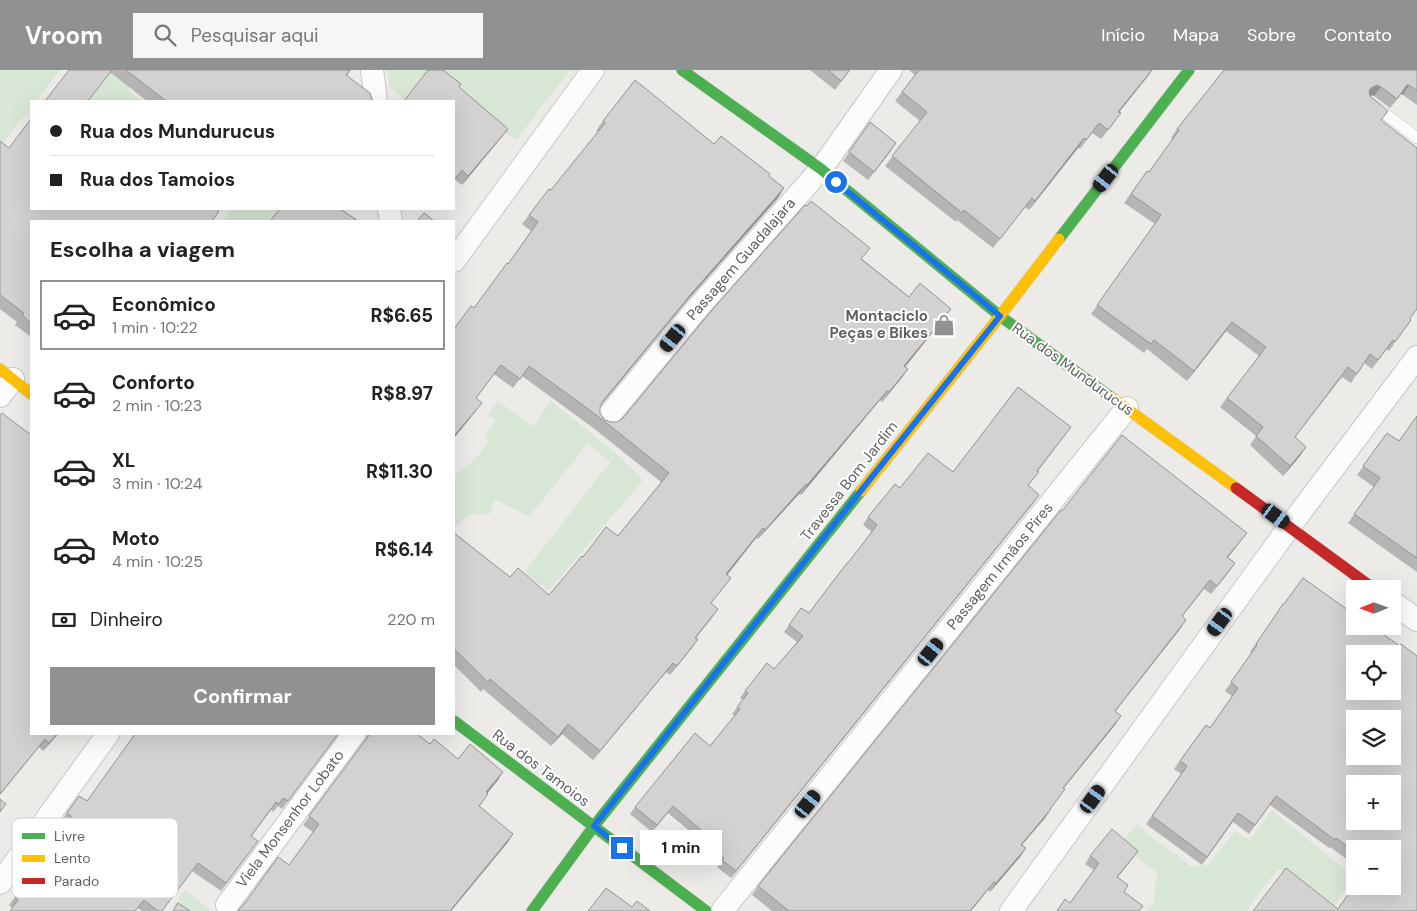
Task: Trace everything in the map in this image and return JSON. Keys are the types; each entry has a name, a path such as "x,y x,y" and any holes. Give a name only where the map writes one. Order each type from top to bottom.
{"street":[{"path":"372,70 376,100"},
{"path":"455,260 593,70"},
{"name":"Rua dos Mundurucus","path":"682,70 821,169 1000,316 1362,580"},
{"name":"Passagem Guadalajara","path":"606,419 695,311 821,169 892,70"},
{"name":"Travessa Bom Jardim","path":"532,911 594,826 1000,316 1189,70"},
{"path":"1011,911 1290,526 1417,357"},
{"path":"4,381 30,394"},
{"name":"Passagem Irmãos Pires","path":"722,911 1128,408"},
{"path":"1401,608 1417,620"},
{"name":"Rua dos Tamoios","path":"455,722 706,911"},
{"path":"47,818 107,735"},
{"name":"Viela Monsenhor Lobato","path":"227,905 353,735"},
{"path":"0,883 12,866"}],"lane":[{"path":"1370,102 1417,138"}],"green space":[{"path":"0,70 60,70 37,100 30,100 30,108 0,145"},
{"path":"110,70 129,85 129,91 140,100 88,100"},
{"path":"388,70 570,70 516,140 458,102 430,71 404,100 389,86"},
{"path":"231,210 289,210 282,220 224,220"},
{"path":"550,400 617,454 643,480 549,591 524,572 615,456 608,461 588,443 529,517 495,499 490,514 470,514 455,527 455,475 475,459 489,442 484,436 496,420 488,415 498,401 534,427"},
{"path":"1272,810 1346,870 1346,889 1334,907 1278,869 1255,898 1248,911 1147,911 1154,902 1157,872 1145,864 1122,842 1137,824 1190,866 1207,866 1235,831 1250,840"},
{"path":"185,890 211,911 176,911 172,908"}],"building":[{"path":"69,70 112,70 89,100 46,100"},
{"path":"126,70 350,70 346,75 370,93 373,100 165,100"},
{"path":"428,70 443,70 461,84 459,87 508,129 468,176 462,170 455,179 455,100 405,100"},
{"path":"828,70 850,70 841,81"},
{"path":"919,70 1152,70 1118,112 1121,113 1108,130 1099,123 1086,140 1084,138 1035,201 1032,198 1000,239 964,210 962,213 892,156 927,112 902,92"},
{"path":"1224,70 1417,70 1417,91 1407,85 1397,99 1377,85 1369,91 1370,96 1388,111 1381,120 1417,148 1417,309 1395,342 1393,340 1378,360 1370,354 1357,374 1348,367 1295,437 1306,447 1290,466 1256,436 1263,427 1227,398 1266,347 1232,322 1194,371 1154,340 1151,344 1097,305 1161,215 1131,194 1179,130 1177,129"},
{"path":"635,80 714,144 721,136 770,174 769,176 784,188 692,293 603,401 600,413 605,420 617,422 623,418 712,310 805,205 807,206 811,201 870,248 861,259 909,297 920,283 951,309 904,366 908,369 889,392 887,391 807,485 765,530 763,528 726,574 731,578 711,603 718,609 695,638 698,639 677,666 673,663 600,751 568,724 558,737 490,679 488,682 455,650 455,534 510,577 518,568 549,595 583,557 606,527 618,536 669,473 599,417 529,366 520,379 501,365 476,398 482,403 455,435 455,328 471,306 474,308 508,264 538,222 529,215 605,123 603,121"},
{"path":"30,120 30,210 219,211 213,220 30,220 30,322 22,315 24,313 0,295 0,141 9,148"},
{"path":"870,122 896,143 874,172 849,152"},
{"path":"279,210 342,210 357,220 271,220"},
{"path":"424,213 433,220 418,220"},
{"path":"1018,387 1071,427 1028,485 1039,495 736,871 722,860 724,858 704,842 709,837 673,806 657,825 635,807 695,733 710,746 740,709 737,707 748,693 745,691 767,663 774,669 803,636 789,625 801,608 809,613 877,525 868,517 895,484 900,488 928,453 953,472"},
{"path":"2,413 30,434 30,735 56,735 49,743 45,739 0,794 0,415"},
{"path":"1417,416 1417,558 1354,514 1380,478 1363,466 1387,433 1399,441"},
{"path":"1122,435 1247,533 1227,557 1235,563 1217,586 1210,580 1182,616 1186,620 1115,711 1121,716 1063,788 1065,789 1051,809 1021,845 1026,848 970,911 789,911 758,886"},
{"path":"1303,578 1346,609 1346,635 1384,635 1399,645 1346,645 1346,700 1401,700 1401,644 1417,656 1417,911 1253,911 1286,868 1338,909 1348,895 1401,895 1401,840 1346,840 1346,845 1336,838 1335,840 1276,796 1255,825 1238,813 1207,857 1152,816 1187,766 1180,761 1206,725 1210,728 1238,688 1231,682 1283,604"},
{"path":"134,735 337,735 288,801 283,798 279,804 276,802 251,836 258,841 226,883 198,863 178,890 178,818 71,818 67,813 79,796 87,801"},
{"path":"369,735 418,735 430,744 434,739 458,759 470,744 503,772 486,792 488,794 479,806 513,834 450,911 238,911 278,857 289,865 319,824 309,816"},
{"path":"0,799 6,804 0,812"},
{"path":"1112,829 1138,851 1117,877 1128,885 1124,892 1143,906 1139,911 1057,911 1065,899 1070,903 1099,863 1090,856"},
{"path":"606,888 632,907 637,901 650,911 588,911"},
{"path":"16,898 172,898 162,911 158,911 144,900 135,911 10,911 18,900"},
{"path":"178,903 190,911 173,911"}],"traffic: fast":[{"path":"682,70 821,169 1000,316 1112,398"},
{"path":"1059,239 1189,70"},
{"path":"532,911 594,826 861,491"},
{"path":"455,722 706,911"}],"traffic: slow":[{"path":"861,491 1059,239"},
{"path":"0,369 30,393"},
{"path":"1112,398 1236,488"}],"traffic: jam":[{"path":"1236,488 1362,580"}],"place":[{"name":"Montaciclo Peças e Bikes","path":"944,325"}],"route":[{"path":"622,848 594,826 1000,316 836,182"}]}
